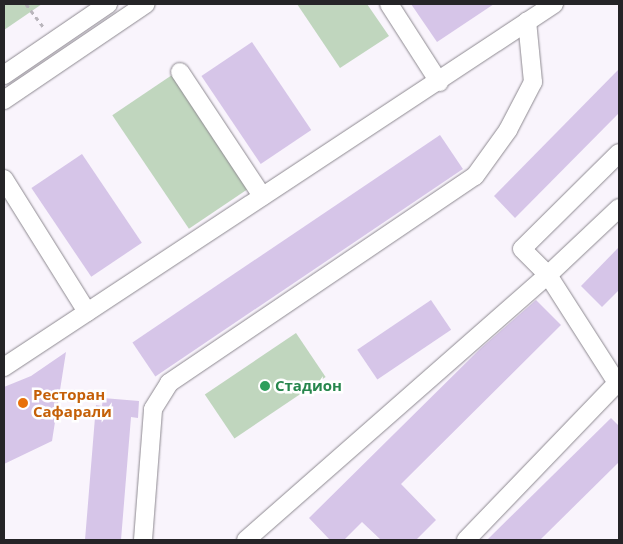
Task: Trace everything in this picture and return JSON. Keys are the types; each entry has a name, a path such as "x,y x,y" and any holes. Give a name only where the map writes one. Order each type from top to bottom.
{"street":[{"path":"4,75 108,4"},
{"path":"4,100 146,4"},
{"path":"389,4 439,82"},
{"path":"4,367 262,196 439,82 554,4"},
{"path":"143,540 153,408 169,383 475,176 508,130 533,82 527,21"},
{"path":"180,72 262,196"},
{"path":"466,540 619,384 548,276 524,254 524,246 619,154"},
{"path":"4,179 87,312"},
{"path":"246,540 548,276 619,208"}],"path":[{"path":"26,4 54,40"}],"green space":[{"path":"4,4 42,4 4,30"},
{"path":"297,4 367,4 389,36 340,68"},
{"path":"172,75 249,189 189,229 112,115"},
{"name":"Стадион","path":"296,333 326,377 234,438 205,395"}],"building":[{"path":"411,4 494,4 437,42"},
{"path":"252,42 311,130 261,164 201,76"},
{"path":"619,69 619,113 515,218 494,196"},
{"path":"440,135 463,169 155,376 132,342"},
{"path":"82,154 142,243 91,277 31,188"},
{"path":"619,247 619,290 602,307 581,286"},
{"path":"431,300 451,330 377,380 357,350"},
{"path":"536,300 561,325 401,484 436,520 416,540 381,540 362,522 344,540 330,540 309,518 481,348"},
{"path":"66,352 52,441 4,464 4,387 31,376"},
{"path":"103,398 139,401 138,418 131,417 121,540 85,540 96,405 102,406"},
{"path":"611,418 619,426 619,462 540,540 487,540"}],"place":[{"name":"Стадион","path":"265,386"},
{"name":"Ресторан Сафарали","path":"23,403"}]}
